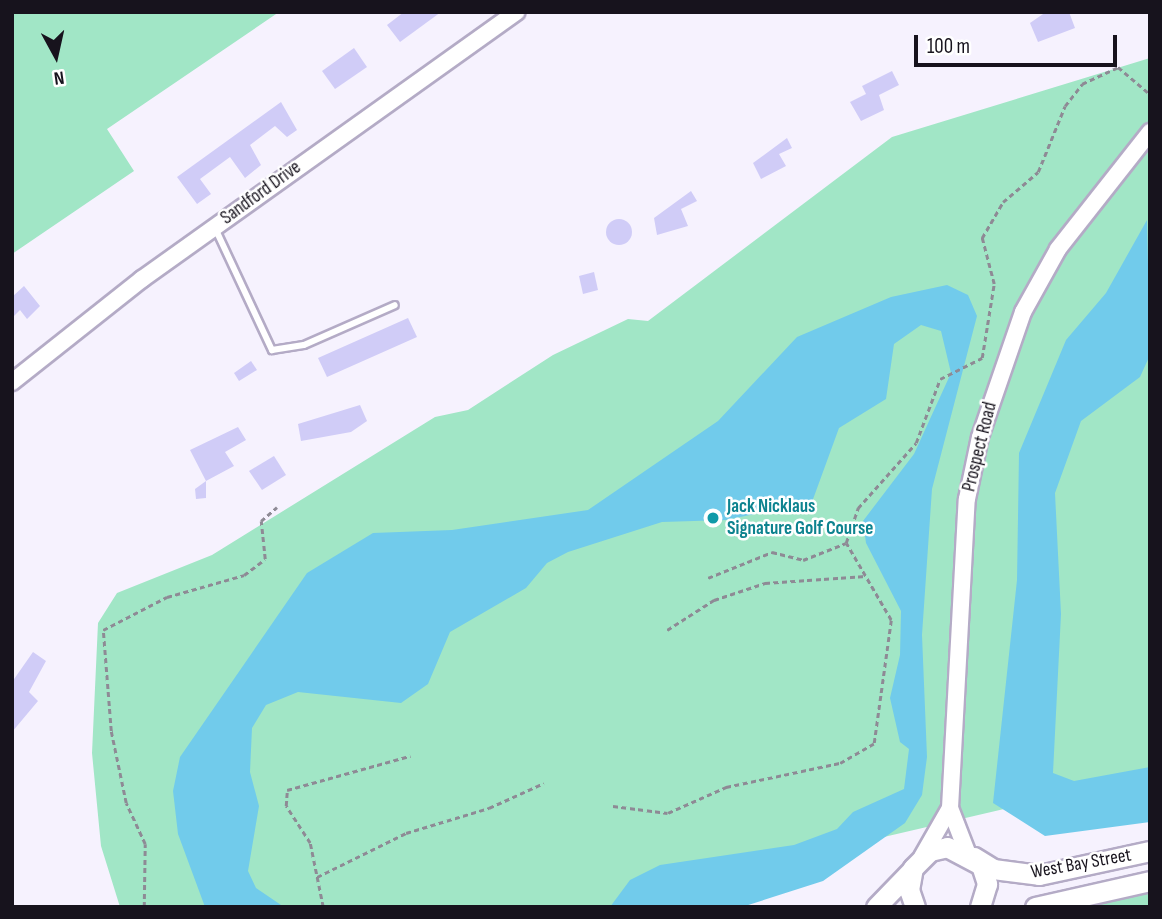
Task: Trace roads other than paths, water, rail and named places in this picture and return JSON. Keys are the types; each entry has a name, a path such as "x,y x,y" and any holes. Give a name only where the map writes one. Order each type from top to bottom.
{"main road":[{"path":"876,907 918,862 947,847 971,855 986,884 980,907"},
{"name":"West Bay Street","path":"971,855 1009,873 1039,875 1150,851"},
{"path":"915,907 909,890 918,862"},
{"name":"West Bay Street","path":"1035,907 1150,881"}],"street":[{"name":"Sandford Drive","path":"12,382 214,226 517,12"},
{"name":"Prospect Road","path":"971,855 950,808 967,499 987,414 1023,312 1058,249 1150,132"},
{"name":"Prospect Road","path":"918,862 950,808"}],"lane":[{"path":"214,226 272,350 304,345 395,304"}],"water":[{"path":"1147,220 1150,355 1140,377 1081,421 1055,493 1061,614 1053,773 1074,781 1150,767 1150,822 1045,836 993,803 1017,580 1019,453 1066,340 1106,293"},
{"path":"947,285 968,295 977,316 932,489 922,635 927,757 922,795 905,823 823,881 742,907 610,907 630,880 660,865 794,845 837,829 853,812 904,789 909,749 900,742 890,698 900,655 901,611 866,543 863,521 914,454 951,373 941,331 921,325 894,344 886,399 839,428 812,502 726,520 662,522 568,552 547,563 526,588 450,632 428,684 401,703 298,692 266,705 252,728 250,772 259,806 248,871 256,888 284,907 205,907 178,834 173,791 180,757 307,573 373,533 452,530 588,510 718,421 797,337 891,297"}],"place":[{"name":"Jack Nicklaus Signature Golf Course","path":"713,518"}]}
